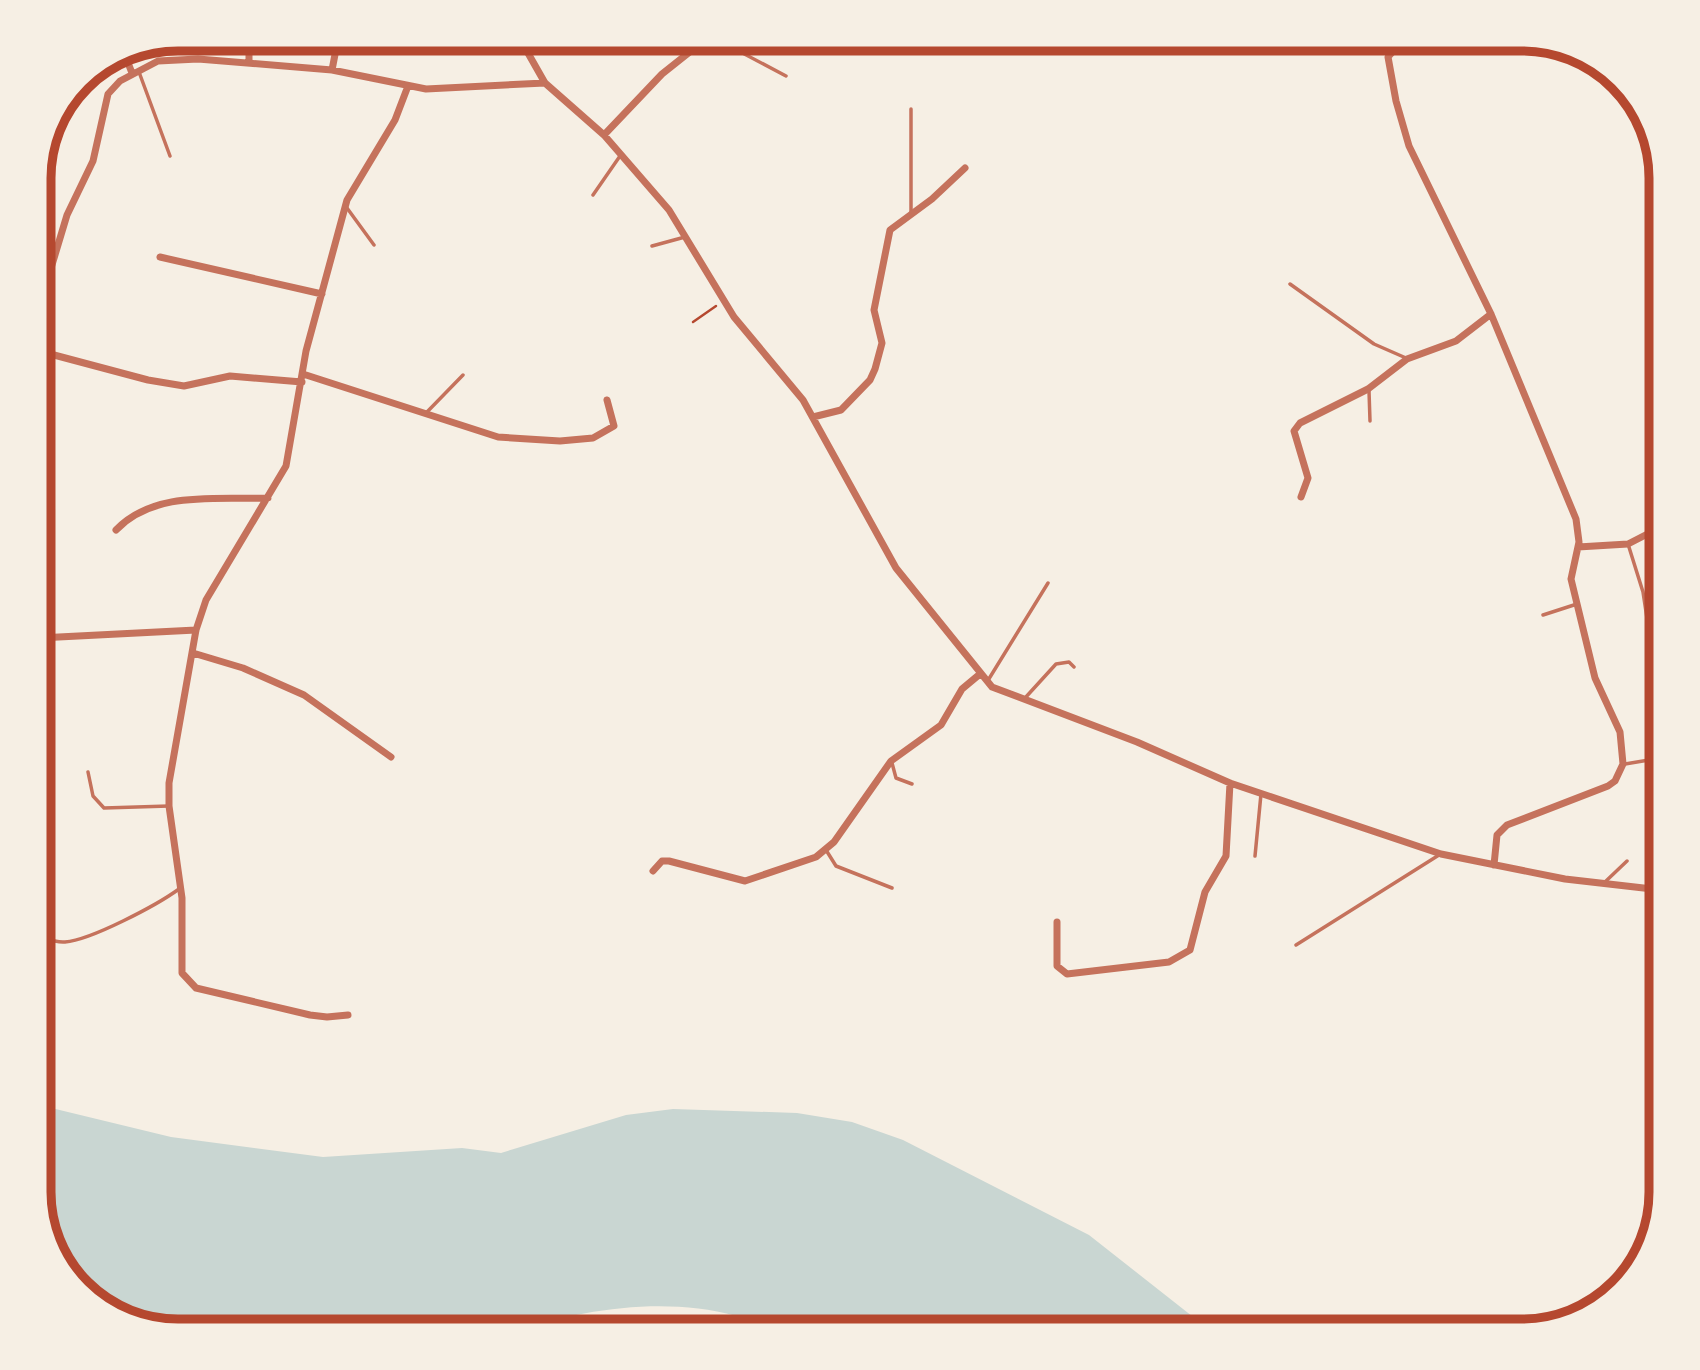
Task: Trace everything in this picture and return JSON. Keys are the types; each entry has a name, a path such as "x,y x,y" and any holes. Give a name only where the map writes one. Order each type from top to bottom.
{"street":[{"path":"248,51 248,63"},
{"path":"332,71 336,51"},
{"path":"527,51 545,83 604,135 669,210 746,333 788,380 813,417 882,547 987,682 1024,700 1136,742 1230,783 1441,854 1494,865 1649,888"},
{"path":"604,135 662,74 690,51"},
{"path":"1393,51 1388,57 1395,101 1409,145 1491,314 1576,519 1578,547 1570,573 1594,678 1620,732 1623,764 1615,781 1507,825 1497,835 1494,865"},
{"path":"51,270 68,215 93,161 108,94 112,87 135,71 169,58 332,71 408,86 447,89 545,83"},
{"path":"129,60 135,71"},
{"path":"348,1015 310,1015 196,988 182,973 181,888 169,806 171,762 196,630 206,600 286,466 302,378 345,206 358,177 395,120 408,86"},
{"path":"813,417 841,410 870,380 882,343 874,310 890,230 965,168"},
{"path":"160,257 322,294"},
{"path":"1301,497 1308,478 1295,437 1296,426 1368,389 1408,359 1456,341 1491,314"},
{"path":"51,354 148,380 184,386 230,376 302,378 426,413 498,437 561,441 593,438 612,429 607,400"},
{"path":"116,530 146,508 166,502 268,498"},
{"path":"1578,547 1628,544 1649,533"},
{"path":"51,637 196,630"},
{"path":"193,653 243,668 304,695 391,757"},
{"path":"653,871 662,861 745,881 800,863 826,850 891,761 941,725 961,689 980,674"},
{"path":"1057,922 1057,966 1067,974 1169,962 1184,955 1194,942 1205,892 1226,856 1230,783"}],"lane":[{"path":"739,51 786,76"},
{"path":"135,71 170,156"},
{"path":"911,109 911,214"},
{"path":"593,195 621,154"},
{"path":"345,206 374,245"},
{"path":"652,246 687,236"},
{"path":"1290,284 1374,344 1408,359"},
{"path":"426,413 463,375"},
{"path":"1368,389 1370,421"},
{"path":"1628,544 1646,604 1648,625"},
{"path":"987,682 1048,583"},
{"path":"1543,615 1577,604"},
{"path":"1024,700 1056,664 1069,662 1074,667"},
{"path":"1623,764 1649,760"},
{"path":"891,761 896,778 912,784"},
{"path":"88,772 93,796 104,808 169,806"},
{"path":"1255,856 1261,794"},
{"path":"826,850 836,866 892,888"},
{"path":"1296,945 1441,854"},
{"path":"1605,883 1627,861"},
{"path":"51,941 80,939 162,901 181,888"}],"path":[{"path":"694,322 724,300"}],"shaded area":[{"path":"51,1108 171,1137 323,1157 462,1148 501,1153 626,1115 673,1109 797,1113 852,1122 903,1140 1089,1235 1196,1319 746,1319 708,1310 652,1306 566,1317 178,1319 137,1313 107,1298 88,1282 68,1256 57,1233 51,1201"}]}
